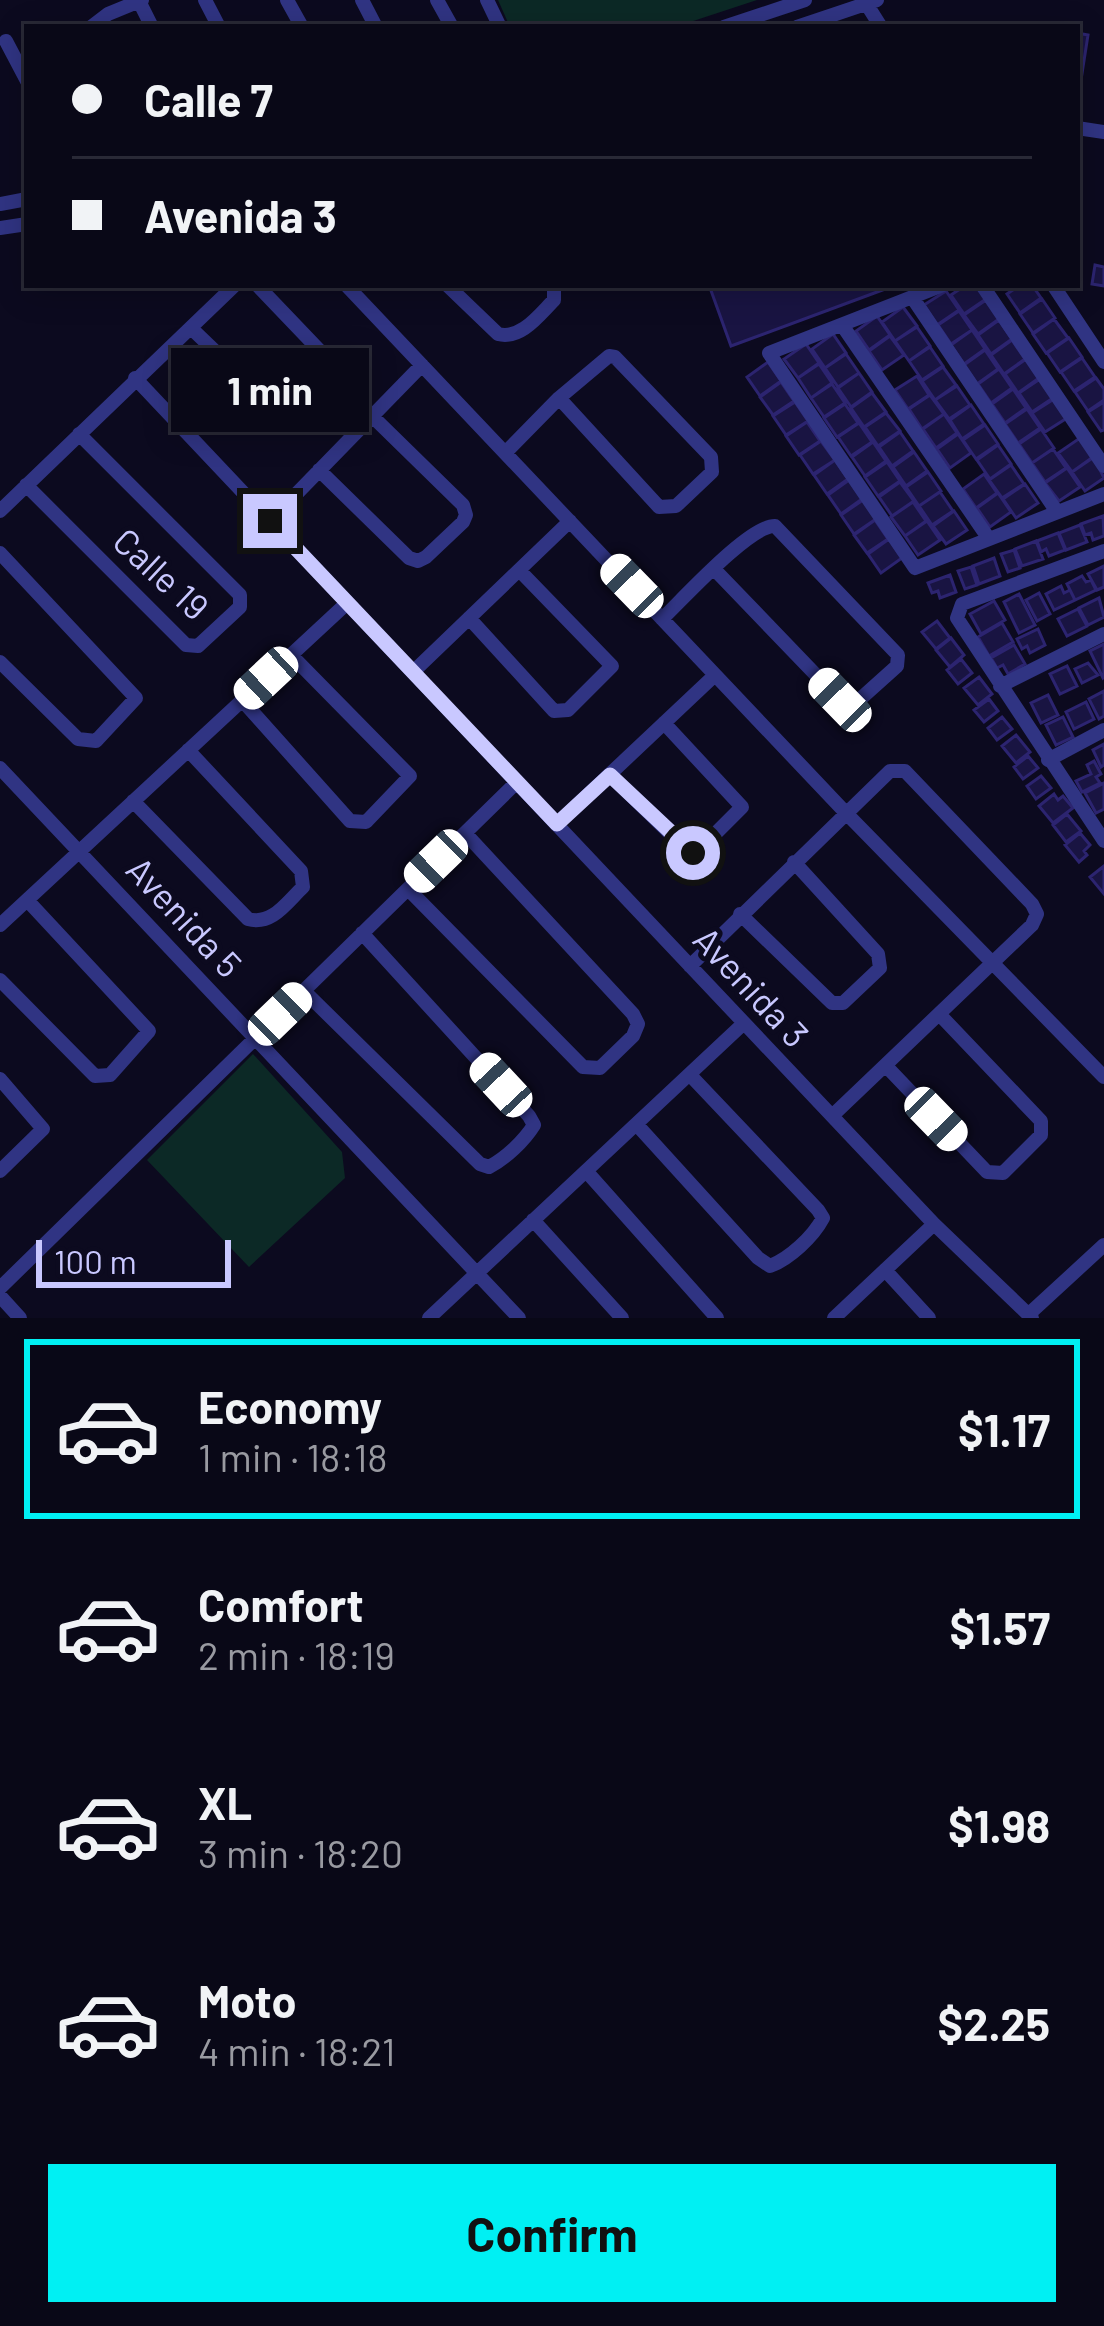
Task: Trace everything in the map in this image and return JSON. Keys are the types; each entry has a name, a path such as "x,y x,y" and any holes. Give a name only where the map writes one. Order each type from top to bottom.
{"street":[{"path":"95,24 140,0"},
{"path":"733,24 805,0"},
{"path":"804,24 869,1"},
{"path":"6,41 24,75"},
{"path":"0,512 232,288"},
{"path":"192,328 267,401 282,403 322,359 260,288"},
{"path":"350,288 845,812 1104,1077"},
{"path":"450,288 498,334 508,337 554,300 554,288"},
{"path":"935,288 769,352 915,568 1104,494"},
{"path":"984,288 1104,466"},
{"path":"1055,288 1104,362"},
{"path":"912,297 1057,512"},
{"path":"842,325 989,539"},
{"path":"1089,340 1104,332"},
{"path":"505,454 559,398 609,356 615,357 715,465 712,472 676,506 659,507 559,398"},
{"path":"270,521 422,365"},
{"name":"Avenida 3","path":"136,379 934,1224 1030,1316"},
{"path":"320,470 409,559 425,557 463,522 463,505 372,416"},
{"name":"Calle 19","path":"26,485 187,645 198,646 240,607 240,595 79,434"},
{"path":"413,672 570,521"},
{"path":"662,619 715,570 768,525 775,526 898,655 897,666 858,700 840,700 715,570"},
{"path":"1104,551 962,604 957,618 1048,760 1099,825 1104,841"},
{"path":"0,553 136,698 96,741 88,743 78,739 0,662"},
{"path":"469,618 554,710 568,710 612,665 519,570"},
{"path":"0,925 346,604"},
{"path":"1000,686 1104,634"},
{"path":"242,700 350,820 366,822 410,776 291,655"},
{"path":"557,824 715,675"},
{"path":"610,775 688,851 698,851 742,807 664,723"},
{"path":"1048,760 1104,730"},
{"path":"133,801 248,919 270,919 303,887 301,871 188,750"},
{"name":"Avenida 5","path":"0,768 519,1318"},
{"path":"690,966 890,771 905,771 1037,914 995,964 832,1116"},
{"path":"20,1318 0,1292 517,782"},
{"path":"408,889 583,1067 600,1067 633,1036 638,1024 633,1014 465,832"},
{"path":"740,914 832,1004 843,1003 880,968 878,954 794,862"},
{"path":"0,980 95,1076 110,1075 146,1039 146,1025 27,900"},
{"path":"304,991 480,1163 489,1167 498,1162 528,1134 534,1125 529,1115 362,933"},
{"path":"886,1066 987,1172 1003,1173 1041,1135 1041,1121 940,1016"},
{"path":"429,1318 744,1023"},
{"path":"638,1126 758,1258 770,1266 781,1262 806,1239 823,1219 818,1210 692,1076"},
{"path":"0,1079 43,1129 0,1171"},
{"path":"587,1172 717,1318"},
{"path":"533,1220 622,1318"},
{"path":"834,1318 934,1224"},
{"path":"1030,1316 1104,1245"},
{"path":"885,1270 929,1318"}],"green space":[{"path":"498,0 757,0 684,24 509,24"},
{"path":"253,1054 342,1152 345,1178 249,1267 147,1160"}],"building":[{"path":"1080,34 1088,35 1080,80"},
{"path":"1095,265 1104,267 1104,286 1092,284"},
{"path":"710,288 888,288 731,346"},
{"path":"962,288 978,288 986,299 964,314 951,295"},
{"path":"1016,288 1034,288 1041,298 1020,313 1007,294"},
{"path":"946,291 959,310 937,325 924,305"},
{"path":"1042,299 1055,318 1033,333 1020,314"},
{"path":"986,300 999,319 978,334 964,315"},
{"path":"903,307 917,326 895,341 882,322"},
{"path":"959,311 972,330 951,344 938,325"},
{"path":"877,316 890,335 869,350 856,331"},
{"path":"1054,319 1068,338 1046,353 1033,334"},
{"path":"999,320 1012,339 991,354 978,335"},
{"path":"917,327 930,346 909,361 895,341"},
{"path":"972,330 985,349 964,364 951,345"},
{"path":"833,334 846,353 825,368 812,349"},
{"path":"890,336 904,355 882,370 869,351"},
{"path":"1069,338 1082,357 1060,372 1047,353"},
{"path":"1012,340 1025,359 1004,374 991,355"},
{"path":"806,344 819,363 798,378 784,359"},
{"path":"930,347 943,366 922,380 909,361"},
{"path":"985,350 998,369 977,384 964,365"},
{"path":"846,354 859,373 838,387 825,368"},
{"path":"1082,358 1095,377 1074,391 1061,372"},
{"path":"1026,359 1039,378 1018,393 1005,374"},
{"path":"768,362 781,381 760,396 747,377"},
{"path":"819,364 832,383 811,398 798,378"},
{"path":"943,367 956,385 935,400 922,381"},
{"path":"999,369 1012,388 991,403 978,384"},
{"path":"859,373 872,392 851,407 838,388"},
{"path":"917,376 929,395 908,409 895,390"},
{"path":"1096,378 1104,389 1104,400 1088,411 1075,392"},
{"path":"1040,379 1053,398 1032,412 1019,393"},
{"path":"781,382 794,401 773,415 760,397"},
{"path":"832,384 845,403 824,417 811,398"},
{"path":"957,386 970,405 949,419 935,400"},
{"path":"1013,389 1026,408 1005,423 992,404"},
{"path":"872,393 886,412 864,427 851,408"},
{"path":"930,395 944,414 922,429 909,409"},
{"path":"1054,399 1067,418 1045,432 1032,413"},
{"path":"795,402 808,421 786,435 773,416"},
{"path":"1104,402 1104,430 1101,431 1088,412"},
{"path":"845,404 858,423 837,437 824,418"},
{"path":"971,405 984,424 962,439 950,420"},
{"path":"1027,409 1040,428 1018,443 1005,424"},
{"path":"886,413 900,431 878,446 865,427"},
{"path":"944,414 957,433 936,448 923,429"},
{"path":"807,422 820,441 799,455 786,436"},
{"path":"859,423 872,442 851,456 838,437"},
{"path":"985,425 998,444 976,459 963,440"},
{"path":"1041,429 1054,448 1032,463 1019,444"},
{"path":"900,432 913,451 892,466 879,447"},
{"path":"958,434 971,453 950,468 937,449"},
{"path":"1080,438 1093,457 1072,472 1058,453"},
{"path":"821,441 835,460 813,474 800,455"},
{"path":"873,442 886,461 865,476 852,457"},
{"path":"998,445 1011,464 990,479 977,460"},
{"path":"1053,449 1066,468 1045,482 1032,463"},
{"path":"914,452 927,471 906,486 893,467"},
{"path":"1094,457 1104,478 1085,491 1072,472"},
{"path":"835,460 848,479 827,494 814,475"},
{"path":"887,462 900,481 878,496 865,477"},
{"path":"1011,465 1024,484 1002,498 989,480"},
{"path":"1067,468 1080,487 1059,501 1045,483"},
{"path":"928,472 941,491 919,506 906,487"},
{"path":"984,474 997,493 976,508 963,489"},
{"path":"849,480 862,499 841,514 828,495"},
{"path":"900,482 914,501 892,516 879,497"},
{"path":"1025,484 1038,503 1016,518 1003,499"},
{"path":"940,492 953,511 932,525 919,506"},
{"path":"998,493 1011,512 990,527 977,508"},
{"path":"863,500 876,519 854,534 841,515"},
{"path":"913,502 926,521 905,536 891,517"},
{"path":"954,511 967,530 946,544 933,526"},
{"path":"1103,516 1104,536 1093,540 1091,533 1085,535 1081,524"},
{"path":"875,520 888,539 867,553 854,535"},
{"path":"927,521 940,540 918,555 905,536"},
{"path":"1080,525 1087,542 1066,550 1059,533"},
{"path":"1058,533 1065,550 1049,556 1046,549 1041,552 1037,541"},
{"path":"889,539 902,558 881,573 868,554"},
{"path":"1036,541 1043,559 1022,566 1015,549"},
{"path":"1014,550 1020,568 1008,572 1001,554"},
{"path":"994,558 1000,576 979,584 973,566"},
{"path":"1104,566 1104,587 1097,590 1088,574"},
{"path":"971,567 977,585 965,589 958,571"},
{"path":"950,575 956,592 940,598 938,591 932,593 928,583"},
{"path":"1082,576 1096,590 1075,600 1067,584"},
{"path":"1061,586 1075,600 1054,610 1046,594"},
{"path":"1039,593 1050,614 1037,621 1026,600"},
{"path":"1019,594 1035,625 1019,633 1004,602"},
{"path":"1099,598 1104,617 1088,625 1079,608"},
{"path":"994,601 1005,620 981,634 970,614"},
{"path":"1078,609 1087,626 1067,636 1058,619"},
{"path":"937,621 950,638 936,649 922,632"},
{"path":"1002,623 1013,642 989,656 978,637"},
{"path":"1038,629 1045,645 1030,653 1027,646 1022,649 1017,639"},
{"path":"951,638 964,655 950,667 936,650"},
{"path":"1104,644 1104,677 1103,678 1090,651"},
{"path":"1014,645 1025,664 1008,674 991,658"},
{"path":"961,659 972,673 958,684 947,670"},
{"path":"1088,663 1098,675 1082,683 1075,669"},
{"path":"1067,666 1077,686 1060,694 1050,674"},
{"path":"979,677 992,694 978,705 964,688"},
{"path":"1104,691 1104,716 1099,719 1089,699"},
{"path":"1048,695 1058,715 1041,723 1031,703"},
{"path":"989,699 998,711 984,722 974,710"},
{"path":"1086,702 1094,719 1074,729 1066,712"},
{"path":"1002,717 1012,729 997,740 988,728"},
{"path":"1063,717 1073,737 1056,745 1046,725"},
{"path":"1016,735 1030,752 1016,763 1002,746"},
{"path":"1104,744 1104,765 1101,767 1093,750"},
{"path":"1028,756 1038,768 1023,779 1014,767"},
{"path":"1094,761 1100,783 1082,792 1076,781 1091,774 1087,765"},
{"path":"1041,776 1051,788 1036,799 1027,786"},
{"path":"1104,783 1104,809 1096,813 1085,793"},
{"path":"1054,794 1058,800 1063,796 1073,808 1053,823 1039,806"},
{"path":"1067,814 1081,831 1066,842 1053,825"},
{"path":"1080,833 1090,845 1079,862 1065,845"},
{"path":"1104,866 1104,894 1090,877"}],"route":[{"path":"270,521 557,824 610,775 693,853"}]}
